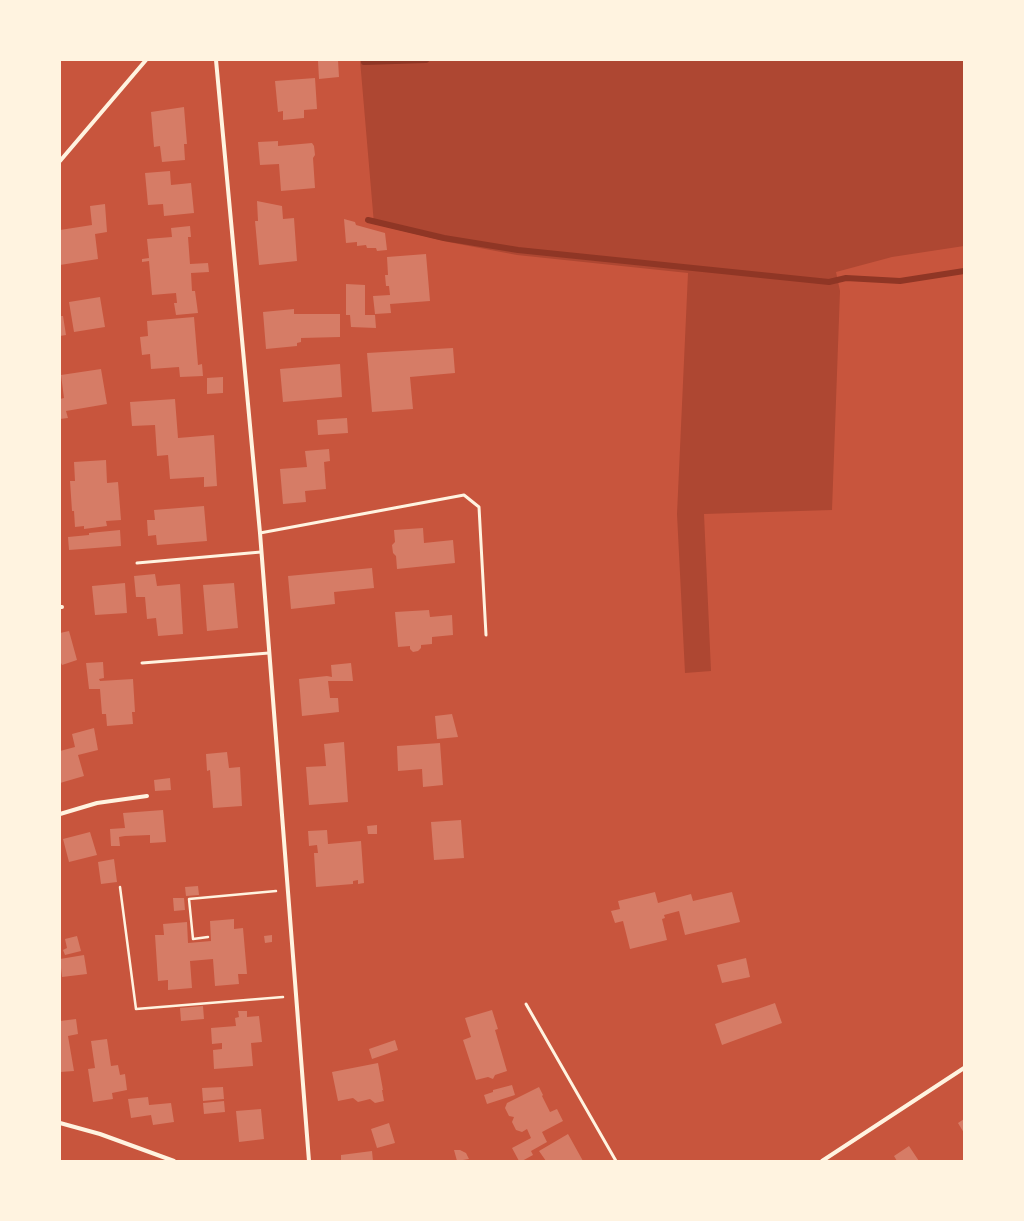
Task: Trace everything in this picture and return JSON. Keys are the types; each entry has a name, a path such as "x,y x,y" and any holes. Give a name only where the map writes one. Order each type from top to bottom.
{"street":[{"path":"60,161 146,60"},
{"path":"216,60 260,533 309,1161"},
{"path":"60,814 97,803 147,796"},
{"path":"822,1161 964,1068"},
{"path":"60,1123 100,1134 174,1161"}],"lane":[{"path":"260,533 464,495 479,508 486,635"},
{"path":"136,563 261,552"},
{"path":"142,663 269,653"},
{"path":"526,1004 616,1161"}],"path":[{"path":"120,887 136,1009 296,996"},
{"path":"208,937 193,938 189,899 288,890"}],"shaded area":[{"path":"360,60 964,60 964,246 892,257 836,272 840,291 832,510 704,514 711,671 685,673 677,514 688,273 517,255 448,242 374,224"}],"building":[{"path":"338,60 339,77 319,79 318,61"},
{"path":"315,78 317,109 304,110 304,118 283,120 283,111 278,112 275,81"},
{"path":"184,107 187,144 184,144 185,160 162,162 160,146 154,147 151,112"},
{"path":"278,141 278,146 312,143 314,146 315,155 313,158 315,188 281,191 279,164 260,165 258,142"},
{"path":"170,171 171,185 191,183 194,213 164,216 163,204 148,205 145,173"},
{"path":"257,201 282,206 283,219 294,218 297,261 259,265 255,221 258,221"},
{"path":"105,204 107,232 95,234 98,259 60,265 60,230 92,225 90,206"},
{"path":"344,219 355,222 356,225 385,233 387,250 377,251 376,248 367,248 366,245 357,246 357,242 346,243"},
{"path":"190,226 191,237 188,237 190,264 208,263 209,272 191,273 192,291 195,291 198,313 176,315 174,303 177,303 176,293 152,295 149,261 142,262 142,259 149,258 147,239 172,237 171,228"},
{"path":"426,254 430,301 390,304 391,313 375,314 373,296 390,295 389,286 386,286 385,275 388,275 387,257"},
{"path":"346,284 365,285 365,315 375,315 376,328 351,327 350,315 346,315"},
{"path":"100,297 105,327 74,332 69,302"},
{"path":"294,309 294,314 340,314 340,337 301,338 301,342 297,343 297,346 266,349 263,312"},
{"path":"60,316 63,316 66,335 60,336"},
{"path":"194,317 198,365 202,364 203,376 180,377 179,367 151,369 150,354 142,355 140,337 148,336 147,321"},
{"path":"453,348 455,373 410,377 413,409 372,412 367,353"},
{"path":"340,364 342,397 283,402 280,369"},
{"path":"101,369 107,404 66,411 68,418 60,419 60,399 64,398 61,375"},
{"path":"223,377 223,393 207,394 207,378"},
{"path":"175,399 178,438 214,435 217,486 204,487 204,477 170,479 168,455 157,456 155,425 132,426 130,402"},
{"path":"347,418 348,433 318,435 317,420"},
{"path":"329,449 330,461 324,462 326,489 305,491 306,502 283,504 280,469 307,467 305,451"},
{"path":"106,460 107,483 118,482 121,520 106,521 107,526 84,529 84,526 75,527 74,511 72,511 70,481 75,481 74,462"},
{"path":"204,506 207,541 157,545 156,535 148,536 147,520 155,520 154,510"},
{"path":"423,528 424,543 453,540 455,563 397,569 396,556 393,553 392,545 395,542 394,530"},
{"path":"120,530 121,546 69,550 68,537"},
{"path":"372,568 374,588 334,592 335,604 291,609 288,576"},
{"path":"155,574 157,586 180,584 183,634 158,636 156,618 147,619 145,597 136,597 134,576"},
{"path":"125,583 127,613 95,615 92,586"},
{"path":"234,583 238,628 207,631 203,585"},
{"path":"429,610 430,617 452,615 453,635 432,637 432,644 421,645 421,648 418,651 413,652 410,649 410,646 398,647 395,612"},
{"path":"69,631 77,660 62,665 60,663 60,633"},
{"path":"103,662 104,678 99,679 100,681 133,679 135,712 132,712 133,724 107,726 106,714 102,714 100,689 89,689 86,663"},
{"path":"351,663 353,681 328,681 330,698 338,698 339,712 302,716 299,679 327,676 332,677 331,665"},
{"path":"452,714 458,737 437,739 435,716"},
{"path":"94,728 98,750 78,755 84,776 60,783 60,751 75,747 72,734"},
{"path":"344,742 348,802 309,805 306,767 326,766 324,744"},
{"path":"440,743 443,785 423,787 422,769 398,771 397,746"},
{"path":"227,752 229,768 240,767 242,806 213,808 210,770 207,771 206,754"},
{"path":"170,778 171,790 155,791 154,780"},
{"path":"163,810 166,842 150,843 150,835 125,836 119,837 120,846 111,846 110,829 125,828 123,813"},
{"path":"461,820 464,858 434,860 431,822"},
{"path":"377,825 377,834 368,834 367,826"},
{"path":"327,830 328,844 361,841 364,883 358,884 358,880 353,881 353,884 316,887 314,853 318,853 317,845 309,846 308,831"},
{"path":"90,832 97,855 69,862 63,839"},
{"path":"114,859 117,882 101,884 98,862"},
{"path":"198,886 199,895 186,896 185,887"},
{"path":"655,892 658,903 691,894 693,901 732,892 740,922 685,935 679,911 664,915 665,918 662,919 667,940 630,949 623,921 615,923 611,911 620,909 618,901"},
{"path":"173,898 184,898 185,910 174,911"},
{"path":"234,919 234,929 243,928 247,974 238,974 239,984 215,986 213,959 190,961 192,988 168,990 168,980 158,981 155,935 164,935 163,924 187,922 188,943 211,941 210,921"},
{"path":"272,935 272,942 265,943 264,936"},
{"path":"77,936 81,951 65,955 63,950 67,948 65,939"},
{"path":"84,955 87,974 62,977 60,959"},
{"path":"746,958 750,977 722,983 717,965"},
{"path":"775,1003 782,1023 722,1045 715,1024"},
{"path":"203,1006 204,1019 181,1021 180,1008"},
{"path":"492,1010 498,1029 495,1030 507,1071 495,1075 493,1079 488,1077 476,1080 463,1040 471,1037 465,1018"},
{"path":"238,1011 247,1011 247,1017 259,1016 262,1042 251,1043 253,1066 214,1069 213,1050 222,1049 222,1043 212,1044 211,1028 236,1026 235,1018 239,1017"},
{"path":"76,1019 78,1034 68,1036 74,1071 60,1072 60,1021"},
{"path":"107,1039 111,1066 118,1065 120,1075 125,1074 127,1090 112,1093 113,1099 93,1102 88,1069 95,1068 91,1041"},
{"path":"395,1040 398,1050 372,1059 369,1049"},
{"path":"378,1063 384,1101 375,1103 370,1099 358,1102 353,1098 338,1101 332,1072"},
{"path":"512,1085 515,1095 487,1104 484,1095 493,1092 493,1090"},
{"path":"223,1087 224,1099 203,1101 202,1088"},
{"path":"539,1087 550,1112 557,1109 563,1121 542,1132 547,1142 531,1151 533,1155 519,1161 512,1148 531,1138 527,1129 522,1132 516,1130 512,1122 514,1117 509,1116 505,1108 507,1103"},
{"path":"148,1097 149,1105 171,1103 174,1122 153,1125 151,1115 131,1118 128,1099"},
{"path":"224,1101 225,1112 204,1114 203,1103"},
{"path":"261,1109 264,1139 239,1142 236,1111"},
{"path":"964,1119 964,1133 958,1123"},
{"path":"389,1123 395,1143 377,1148 371,1129"},
{"path":"568,1134 583,1161 546,1161 539,1151"},
{"path":"909,1146 919,1161 897,1161 894,1156"},
{"path":"454,1150 460,1150 466,1153 469,1159 457,1161"},
{"path":"372,1151 373,1161 341,1161 341,1155"}],"waterway":[{"path":"364,62 426,60"},
{"path":"368,220 444,238 518,250 829,282 846,278 900,281 964,271"}]}
